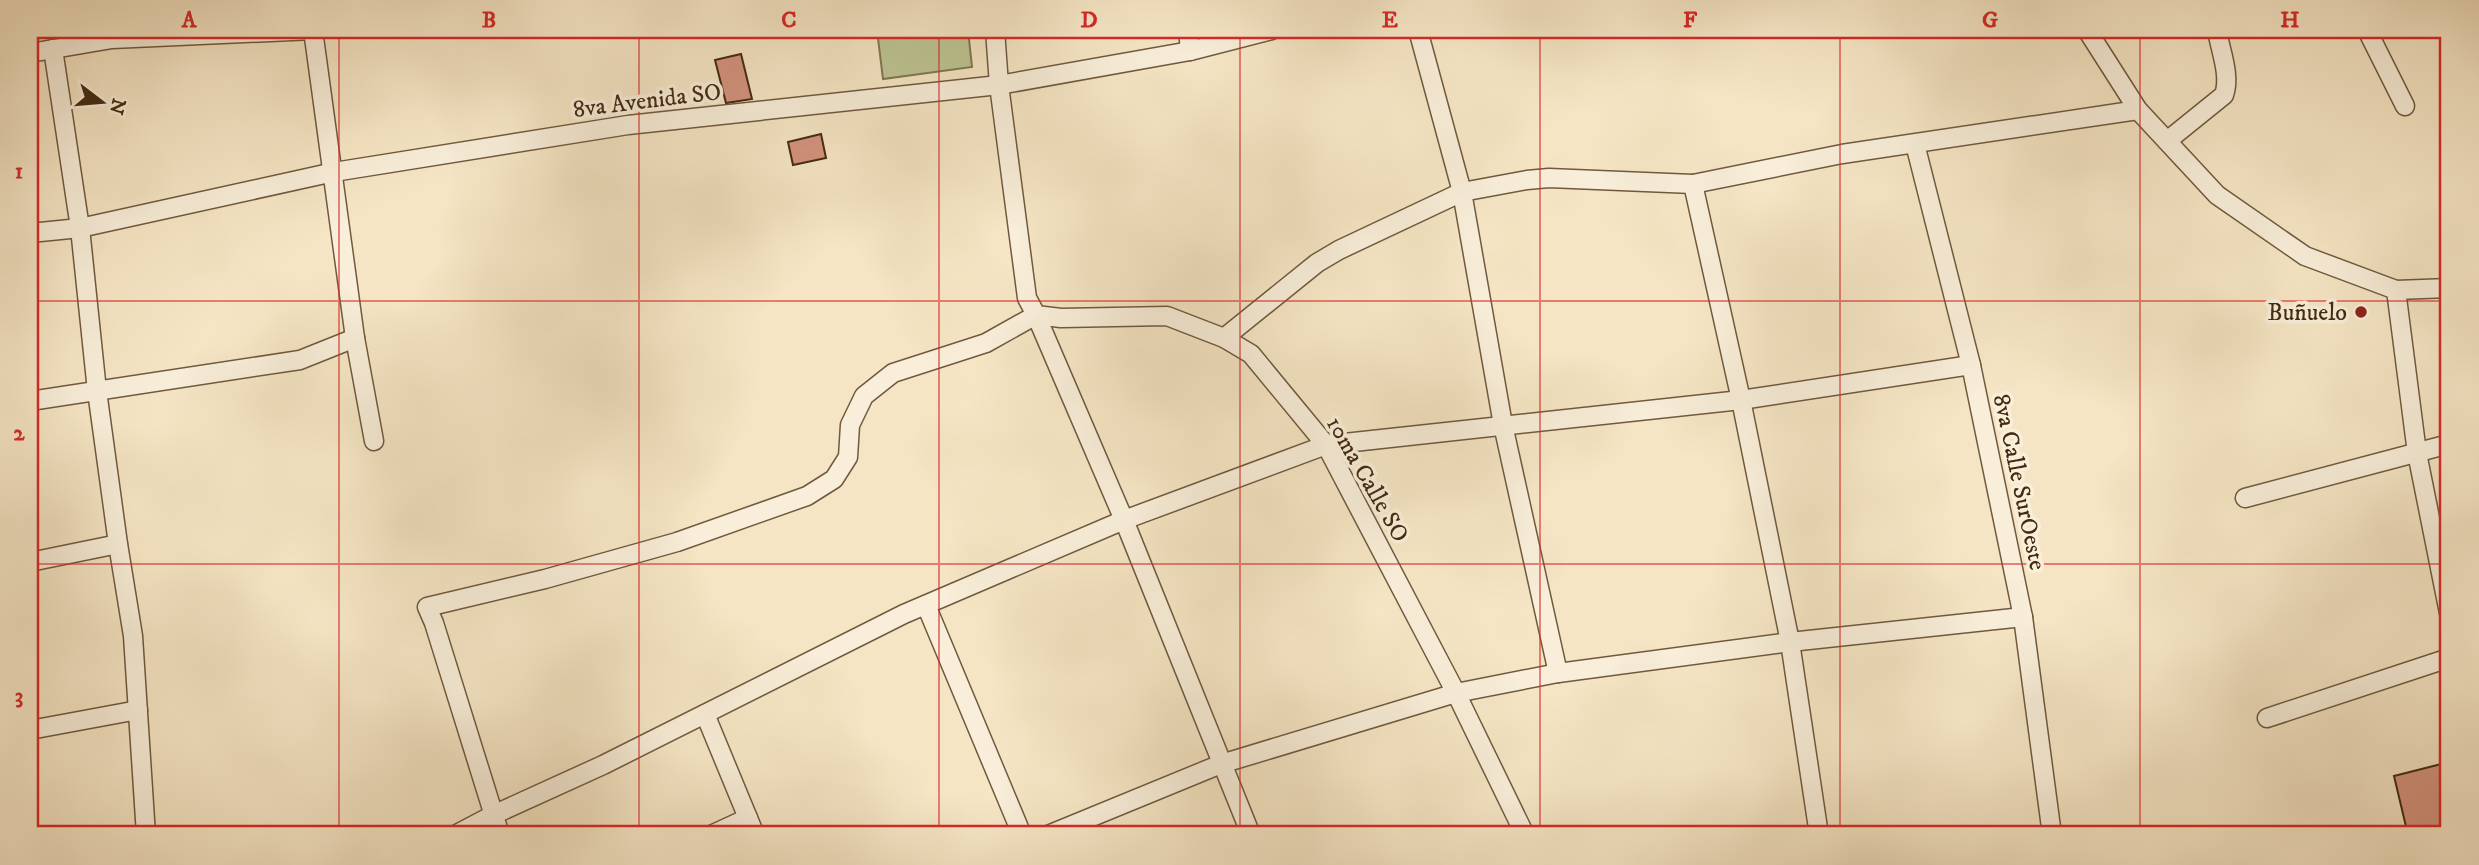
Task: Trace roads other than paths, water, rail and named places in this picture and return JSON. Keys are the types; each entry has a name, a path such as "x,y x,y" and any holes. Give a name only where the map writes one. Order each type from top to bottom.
{"street":[{"path":"30,53 112,39 313,30 355,338 374,441"},
{"path":"995,30 999,85 1027,298 1124,520 1251,835"},
{"path":"1188,30 1190,51"},
{"name":"8va Avenida SO","path":"30,233 80,228 334,172 628,125 999,85 1190,51 1272,30"},
{"path":"1418,30 1462,192 1503,425 1558,673"},
{"path":"2087,30 2138,110 2217,195 2305,256 2396,290 2449,288"},
{"path":"2167,141 2224,95 2228,86 2217,30"},
{"path":"2367,30 2405,106"},
{"path":"53,49 80,228 97,391 133,636 146,835"},
{"path":"1224,338 1327,256 1462,192 1549,178 1693,184 1842,154 2138,110"},
{"name":"8va Calle SurOeste","path":"1915,144 1971,365 2023,617 2052,835"},
{"path":"1693,184 1741,400 1790,642 1819,835"},
{"path":"2396,290 2417,453 2449,612"},
{"path":"500,835 427,607 545,579 677,542 807,496 834,479 848,457 850,425 864,396 893,373 986,343 1036,315"},
{"name":"10ma Calle SO","path":"1036,315 1061,318 1167,316 1224,338 1251,354 1326,445 1456,693 1525,835"},
{"path":"30,401 300,360 355,338"},
{"path":"455,835 926,605 1124,520 1326,445 1741,400 1971,365"},
{"path":"2245,498 2449,444"},
{"path":"30,562 118,544"},
{"path":"926,605 1022,835"},
{"path":"1048,835 1221,764 1456,693 1558,673 1790,642 2023,617"},
{"path":"2267,718 2449,658"},
{"path":"30,730 138,710"},
{"path":"705,714 755,835"},
{"path":"711,835 748,818"}],"place":[{"name":"Buñuelo","path":"2361,312"}]}
